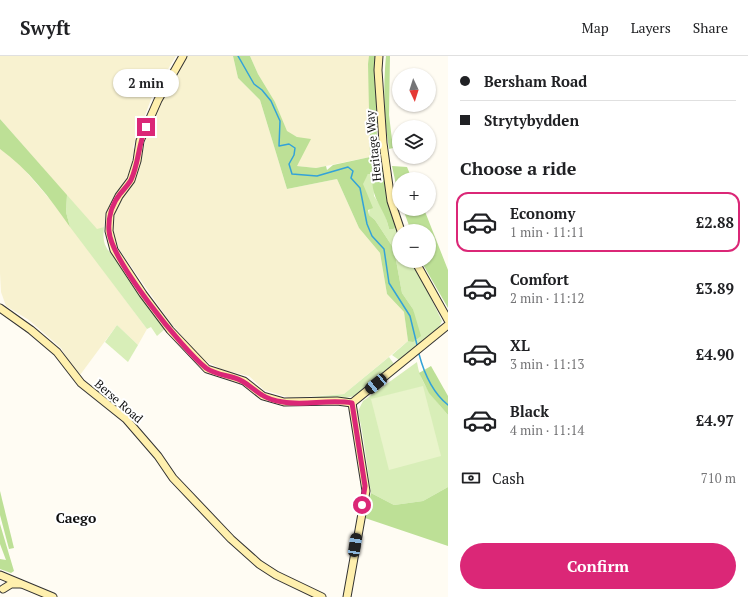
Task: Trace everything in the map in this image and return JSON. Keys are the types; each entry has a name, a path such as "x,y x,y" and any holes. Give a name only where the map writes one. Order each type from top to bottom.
{"street":[{"path":"182,56 158,100 140,141 137,161 131,180 119,196 110,214 109,231 114,250 143,294 170,330 207,369 244,381 263,396 284,402 337,401 352,403 448,325"},
{"name":"Heritage Way","path":"380,56 378,70 383,142 391,201 399,224"},
{"path":"419,268 448,320"},
{"name":"Berse Road","path":"0,308 57,352 81,383 126,418 158,456 173,478 231,539 259,564 276,575 322,597"},
{"path":"347,597 366,491 352,403"},
{"path":"0,576 24,584 53,597"},
{"path":"0,576 4,581 1,591"},
{"path":"1,591 11,584 24,584"}],"shaded area":[{"path":"0,56 176,56 153,94 133,147 135,151 132,158 133,163 130,172 106,212 104,227 97,230 0,119"},
{"path":"186,56 233,56 238,78 260,100 287,189 337,179 359,228 380,253 387,294 404,312 408,341 344,394 290,398 264,390 249,376 223,370 202,359 170,322 119,249 112,230 114,212 140,163 146,138 167,88"},
{"path":"250,56 369,56 370,157 316,168 297,166 297,137 287,132 275,102 258,74"},
{"path":"0,149 16,160 53,203 147,329 138,345 117,325 80,375 71,365 61,348 29,320 6,306 1,292"}],"green space":[{"path":"233,56 250,56 258,74 275,102 287,131 297,137 311,139 297,166 316,168 326,166 327,170 333,165 370,157 368,64 369,56 376,56 377,149 379,164 381,164 392,208 392,216 395,216 398,224 392,224 392,229 389,229 387,221 375,196 372,182 373,174 368,174 363,184 373,208 368,210 369,215 375,220 392,246 392,268 397,268 402,293 413,309 421,336 413,342 408,341 404,312 387,294 380,253 359,228 337,179 287,189 260,100 238,78"},
{"path":"386,56 390,56 389,115 392,148 389,149 384,102"},
{"path":"0,119 67,195 66,212 70,227 55,205 38,185 20,166 0,149"},
{"path":"392,166 407,167 409,172 393,172"},
{"path":"368,174 373,174 374,196 384,211 389,229 392,228 392,246 375,220 369,215 370,205 362,184"},
{"path":"67,195 97,229 104,227 104,243 106,247 120,262 166,328 157,336 151,327 147,329 70,227 66,212"},
{"path":"406,216 427,216 430,224 408,224"},
{"path":"436,240 448,270 448,308 425,268 436,268"},
{"path":"397,268 416,268 442,321 438,329 399,360 392,355 408,341 417,340 413,309 402,293"},
{"path":"117,325 138,345 128,362 105,342"},
{"path":"389,357 394,364 354,396 346,398 311,397 344,394"},
{"path":"417,362 424,384 448,415 448,487 423,501 394,505 371,493 364,441 358,411 363,401"},
{"path":"431,366 448,396 448,415 429,393 419,373"},
{"path":"423,386 441,456 389,470 371,399"},
{"path":"448,487 448,546 365,518 371,493 394,505 423,501"},
{"path":"0,491 14,548 9,549 0,515"},
{"path":"0,524 14,571 11,573 0,569 0,559 6,560 0,544"}],"waterway":[{"path":"238,56 254,84 262,90 271,101 280,121 279,146 289,144 295,148 294,155 289,164 292,174 317,176 348,167 353,171 351,178 360,188 367,224 372,236 384,249 389,283 410,316 417,345"},
{"path":"419,354 430,382 438,395 448,405"}],"district":[{"name":"Caego","path":"76,517"}],"route":[{"path":"146,127 140,141 137,161 131,180 114,204 110,214 109,231 114,250 143,294 170,330 207,369 244,381 263,396 284,402 337,401 352,403 366,491 362,505"}]}
